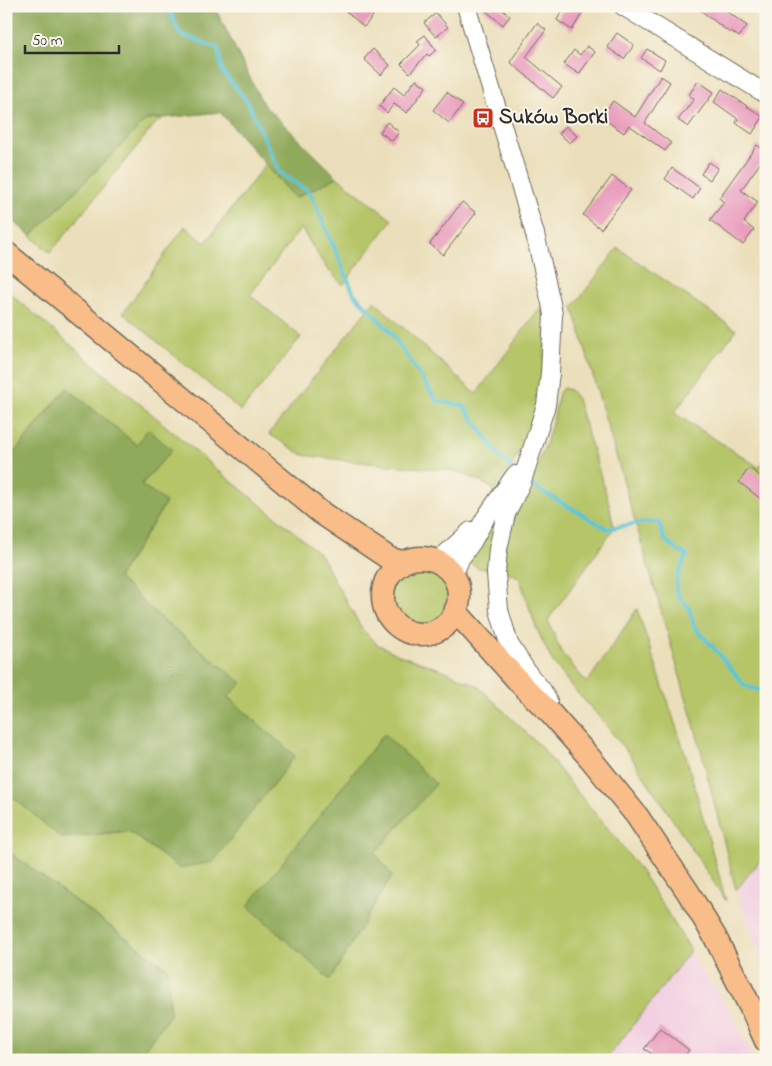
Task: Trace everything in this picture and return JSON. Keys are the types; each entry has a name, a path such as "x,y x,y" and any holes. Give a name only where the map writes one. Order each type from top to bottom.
{"main road":[{"path":"6,253 320,512 390,559 402,562"},
{"path":"320,512 386,580"},
{"path":"420,558 429,558 445,569 457,584 458,601 453,616 435,631 419,633 403,629 396,624 391,619 384,604 383,596 386,580 390,573 402,562 420,558"},
{"path":"456,609 459,615 521,684 590,758 637,816 716,938 766,1041"},
{"path":"442,627 453,633 521,684"}],"street":[{"path":"466,6 535,234 552,303 553,315 548,394 543,416 506,514 498,549 496,573 499,610 509,644 529,675 542,690 562,727"},
{"path":"623,6 766,94"},
{"path":"445,569 520,474"}],"shaded area":[{"path":"766,853 766,972 736,890"},
{"path":"691,950 693,958 731,1012 754,1060 606,1060"}],"green space":[{"path":"6,6 214,6 263,104 337,177 295,198 220,112 146,120 31,236 6,215"},
{"path":"162,119 155,124 50,253 31,236 146,120"},
{"path":"266,164 295,198 337,177 392,220 343,285 327,269 301,228 250,295 301,337 241,411 123,313 185,226 205,243"},
{"path":"618,248 736,330 674,413 759,467 766,457 766,853 736,890 699,742 573,307"},
{"path":"6,290 221,473 319,553 362,629 377,644 399,655 443,670 478,686 543,749 616,838 644,876 691,950 606,1060 136,1060 170,1015 167,968 6,850 6,791 61,837 129,831 179,868 295,756 228,697 241,683 162,619 118,578 166,503 141,485 172,450 137,446 67,388 6,463"},
{"path":"374,301 476,394 544,302 546,336 540,401 529,433 514,461 494,490 478,480 456,471 303,455 269,434"},
{"path":"67,388 137,445 148,429 172,450 141,485 166,502 118,578 162,619 242,683 228,697 295,756 213,862 179,868 129,831 61,838 6,791 6,463"},
{"path":"563,388 570,390 577,399 608,500 614,528 548,620 561,652 587,683 637,609 686,756 726,901 632,758 551,659 536,627 519,577 500,569 504,547 520,498 546,444 559,393"},
{"path":"500,513 490,569 478,568 467,561"},
{"path":"420,566 437,571 445,579 450,596 445,613 437,621 420,626 403,621 395,613 390,596 395,579 403,571"},
{"path":"384,734 436,784 375,853 392,875 330,980 248,906"},
{"path":"6,850 167,968 170,1015 136,1060 6,1060"}],"building":[{"path":"340,6 362,6 373,16 364,27"},
{"path":"480,6 497,6 510,16 503,25"},
{"path":"565,6 572,6 583,12 572,30 557,20"},
{"path":"695,6 720,6 747,26 739,37 731,31 730,33"},
{"path":"436,13 448,27 436,37 424,23"},
{"path":"537,23 546,30 526,57 562,87 553,98 510,62"},
{"path":"617,33 634,45 624,59 607,47"},
{"path":"425,35 436,50 429,56 427,54 410,73 401,64 420,45 417,41"},
{"path":"587,46 595,52 579,74 564,64 574,50 580,55"},
{"path":"373,49 390,65 381,75 364,59"},
{"path":"647,49 665,60 660,70 641,58"},
{"path":"661,76 670,82 645,123 671,143 665,151 629,125 624,133 601,117 613,101 635,117"},
{"path":"416,79 426,87 407,113 394,104 387,113 379,106 394,87 404,95"},
{"path":"698,81 714,92 688,127 678,120 694,99 689,95"},
{"path":"722,89 763,117 752,134 736,123 738,119 714,102"},
{"path":"447,92 463,105 449,123 433,110"},
{"path":"387,122 399,132 392,141 380,132"},
{"path":"566,126 577,136 570,143 559,134"},
{"path":"757,145 766,151 766,155 741,190 758,202 744,222 754,230 743,245 710,220 724,202 719,198"},
{"path":"709,162 718,168 710,180 701,174"},
{"path":"672,168 700,188 693,199 665,179"},
{"path":"612,176 631,190 601,229 583,215"},
{"path":"462,202 476,213 443,255 430,244"},
{"path":"749,468 766,480 766,503 739,482"},
{"path":"660,1028 689,1050 681,1060 646,1060 651,1053 644,1049"}],"waterway":[{"path":"167,6 180,34 218,48 222,71 247,101 280,173 310,192 354,294 390,331 437,401 464,406 500,457 514,469"},
{"path":"527,480 536,488 608,529 638,523 659,522 664,539 678,551 687,555 677,577 676,593 689,608 695,628 745,686 766,692"}],"place":[{"name":"Suków Borki","path":"483,118"}]}
